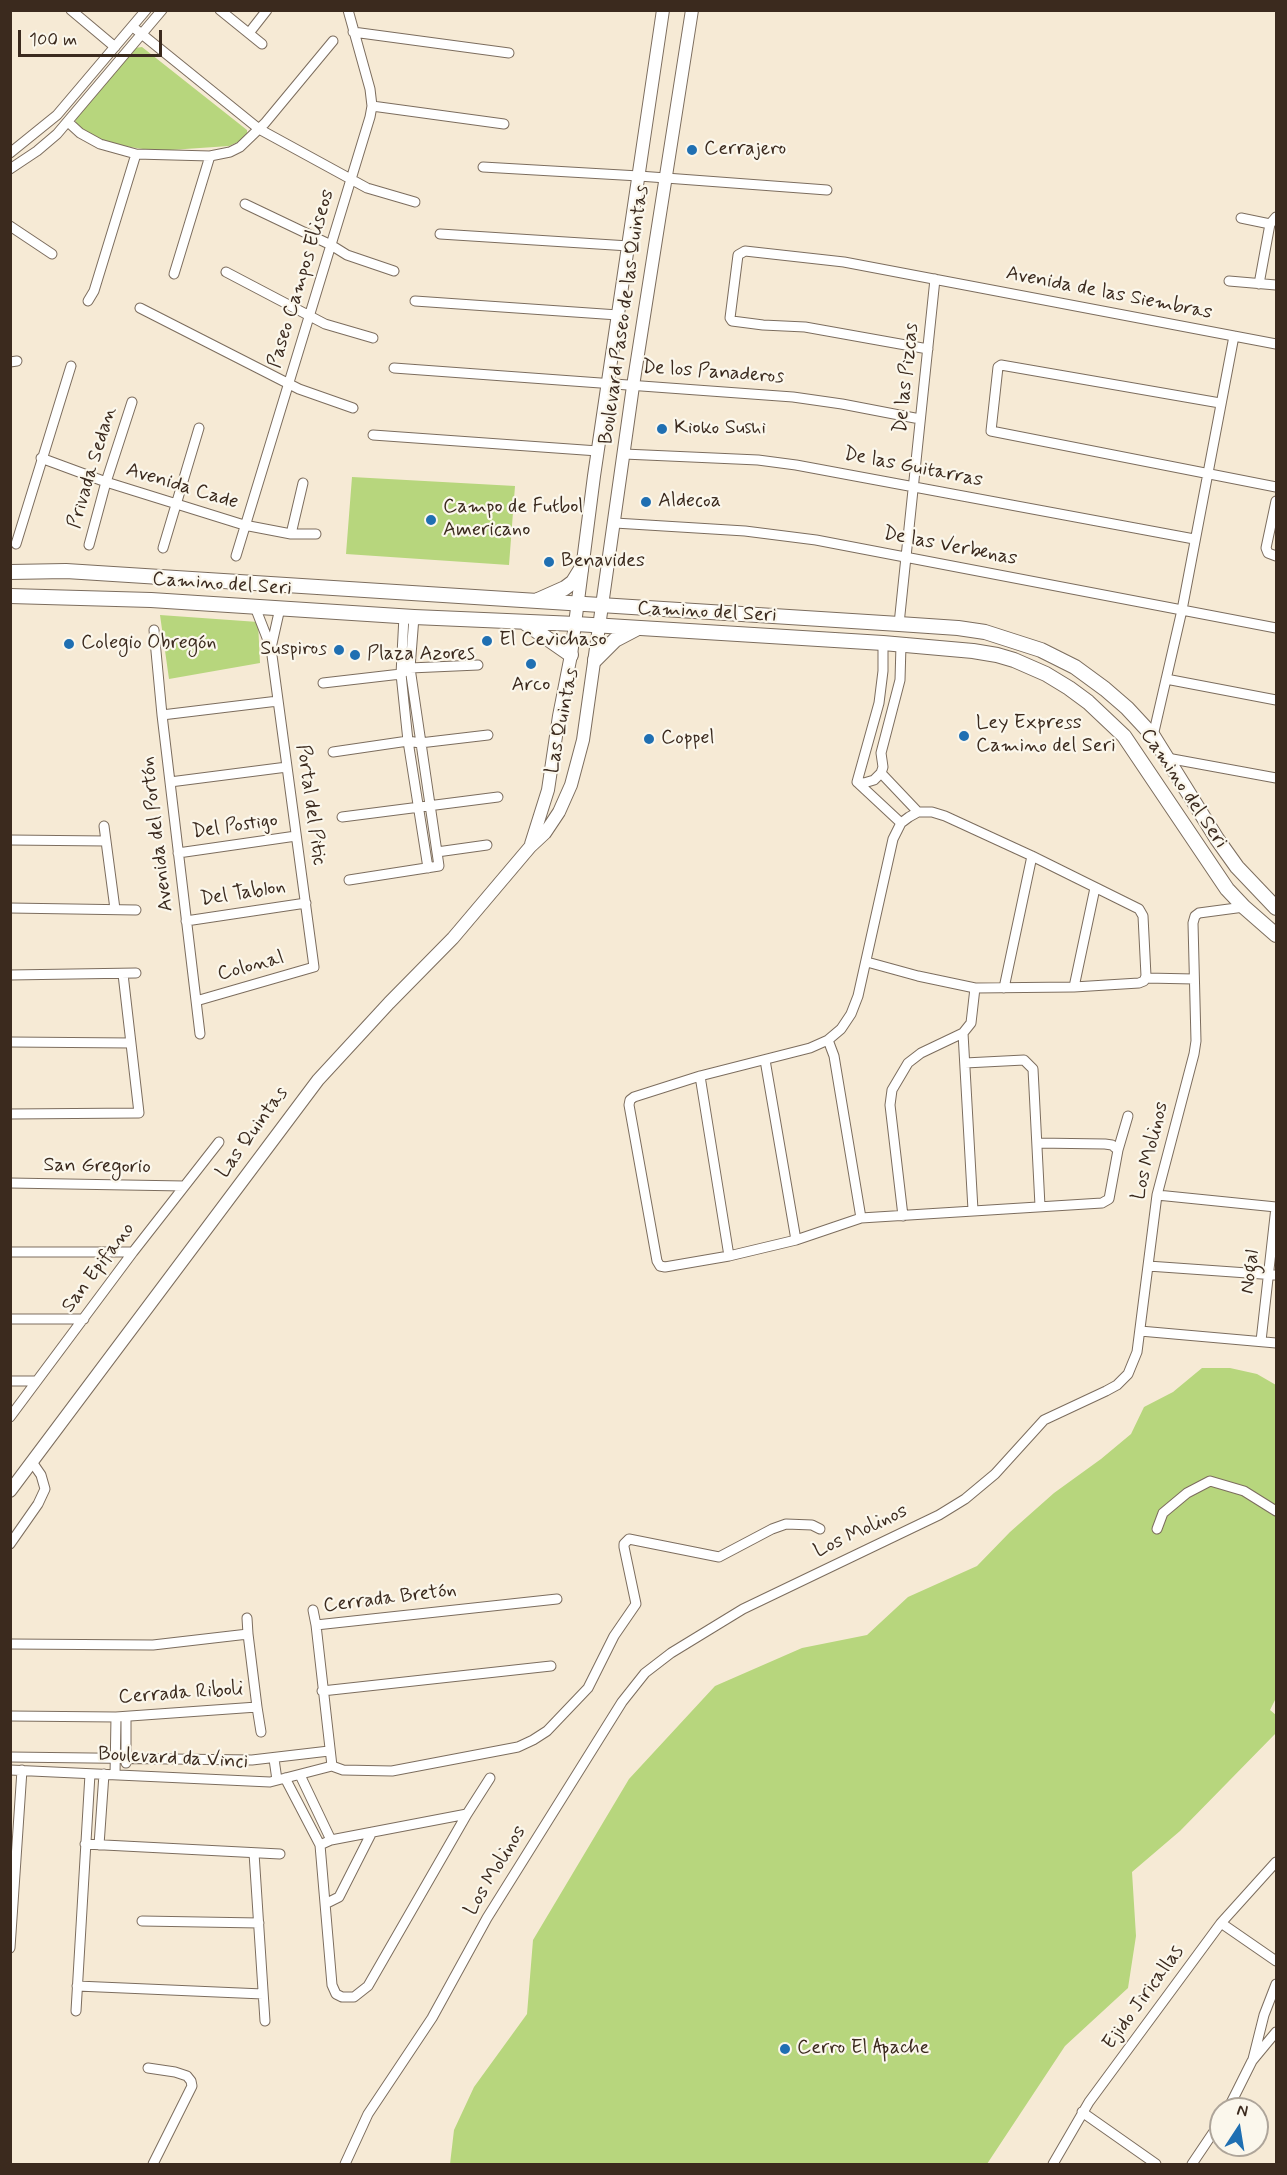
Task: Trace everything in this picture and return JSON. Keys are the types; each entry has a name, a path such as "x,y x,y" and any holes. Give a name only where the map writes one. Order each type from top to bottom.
{"main road":[{"path":"537,601 565,588 573,582 581,569"},
{"name":"Camino del Seri","path":"10,573 66,571 899,624 985,632 1041,650 1075,667 1105,688 1153,736 1237,867 1276,908"},
{"name":"Camino del Seri","path":"10,596 151,600 883,643 973,651 1014,660 1046,674 1088,702 1124,736 1227,889 1276,935"},
{"path":"523,622 571,655"},
{"path":"595,660 615,640 637,629"}],"street":[{"path":"71,10 114,47"},
{"path":"13,149 57,115 146,10"},
{"path":"10,169 37,151 68,122 162,10"},
{"path":"220,10 262,44"},
{"path":"249,33 267,10"},
{"name":"Paseo Campos Eliseos","path":"236,556 352,179 372,106 370,89 348,10"},
{"name":"Boulevard Paseo de las Quintas","path":"576,624 581,569 663,10"},
{"name":"Boulevard Paseo de las Quintas","path":"600,626 633,386 692,10"},
{"path":"133,27 259,129 367,188 414,202"},
{"path":"353,32 509,53"},
{"path":"68,122 80,133 100,144 136,154 210,156 240,147 259,129 333,41"},
{"path":"372,106 504,124"},
{"path":"88,302 94,291 136,154"},
{"path":"174,274 210,156"},
{"path":"483,167 827,190"},
{"path":"245,204 347,255 394,271"},
{"path":"1241,218 1273,220 1259,284"},
{"path":"10,226 52,254"},
{"path":"440,234 629,246"},
{"name":"Avenida de las Siembras","path":"928,349 805,327 732,321 730,318 738,255 743,252 844,262 1276,344"},
{"path":"226,272 333,327 373,338"},
{"name":"De las Pizcas","path":"899,624 935,279"},
{"path":"1229,281 1276,285"},
{"path":"415,301 618,315"},
{"path":"140,308 299,389 354,408"},
{"path":"1153,736 1182,610 1234,336"},
{"path":"1220,404 1001,365 998,367 992,432 1276,487"},
{"path":"16,544 71,366"},
{"name":"De los Panaderos","path":"394,368 793,397 920,419"},
{"name":"Privada Sedan","path":"89,545 106,482 132,402"},
{"path":"163,548 199,428"},
{"path":"373,435 598,451"},
{"name":"De las Guitarras","path":"624,454 758,460 796,465 1194,539"},
{"name":"Avenida Cade","path":"41,458 106,482 244,525 291,534 316,534"},
{"path":"291,534 303,483"},
{"path":"1276,501 1266,548 1268,553 1276,555"},
{"name":"De las Verbenas","path":"615,523 779,534 1276,628"},
{"name":"Portal del Pitic","path":"255,607 271,648 314,966"},
{"name":"Portal del Pitic","path":"271,648 280,608"},
{"path":"350,880 439,866 410,668 409,616"},
{"path":"409,616 401,674 408,741 428,868"},
{"name":"Las Quintas","path":"530,847 548,790 576,624"},
{"name":"Las Quintas","path":"10,1491 318,1080 453,938 553,822 571,785 583,740 600,626"},
{"name":"Avenida del Portón","path":"154,630 200,1034"},
{"path":"857,782 879,702 884,671 883,643"},
{"path":"857,782 869,783 881,773 883,761 881,753 900,680 901,645"},
{"path":"322,683 401,674 410,668 478,665"},
{"path":"1166,679 1276,700"},
{"path":"162,715 278,701"},
{"path":"879,702 894,706"},
{"path":"333,752 408,741 420,743 488,735"},
{"path":"866,750 881,753"},
{"path":"1167,758 1276,778"},
{"path":"170,782 287,767"},
{"path":"881,773 918,812"},
{"path":"857,782 901,823"},
{"path":"342,818 498,797"},
{"path":"1128,1116 1118,1150 1109,1199 1102,1203 861,1218 796,1240 729,1257 665,1267 658,1264 629,1105 630,1100 634,1097 700,1076 810,1048 828,1040 841,1029 851,1014 867,962 893,839 901,823 918,812 938,813 1032,856 1142,912 1146,978"},
{"path":"104,826 115,909"},
{"name":"Del Postigo","path":"178,853 297,836"},
{"path":"10,840 106,841"},
{"path":"437,852 487,845"},
{"path":"1004,988 1032,856"},
{"path":"1074,987 1095,888"},
{"name":"Del Tablon","path":"186,921 306,903"},
{"name":"Los Molinos","path":"345,2164 368,2114 432,2018 492,1909 622,1702 645,1673 671,1653 743,1609 939,1515 995,1474 1044,1420 1106,1391 1124,1379 1135,1360 1157,1196 1196,1041 1192,923 1199,913 1244,907"},
{"path":"10,908 136,910"},
{"path":"867,962 975,988 1074,987 1139,983 1146,978 1194,979"},
{"name":"Colonal","path":"196,1000 311,970 314,966"},
{"path":"10,975 135,973"},
{"path":"10,1114 139,1113 123,974"},
{"path":"903,1216 890,1105 892,1090 908,1063 921,1053 963,1033 971,1023 975,988"},
{"path":"963,1033 973,1210"},
{"path":"828,1040 834,1056 861,1218"},
{"path":"10,1042 131,1043"},
{"path":"765,1060 796,1240"},
{"path":"965,1064 1024,1060 1033,1069 1040,1206"},
{"path":"700,1076 729,1257"},
{"name":"San Epifano","path":"10,1418 133,1252 219,1142"},
{"path":"1037,1143 1105,1144 1112,1145 1118,1150"},
{"name":"San Gregorio","path":"10,1184 184,1186"},
{"path":"1157,1196 1276,1207"},
{"name":"Nogal","path":"1261,1341 1273,1274 1276,1207"},
{"path":"10,1252 133,1252"},
{"path":"1148,1266 1273,1274"},
{"path":"10,1319 84,1318"},
{"path":"1140,1331 1276,1343"},
{"path":"10,1381 36,1381"},
{"path":"10,1544 38,1504 45,1489 41,1475 32,1462"},
{"path":"1157,1529 1163,1513 1187,1493 1210,1481 1244,1491 1276,1511"},
{"path":"332,1766 343,1770 392,1771 518,1747 547,1731 588,1688 614,1636 636,1604 624,1547 629,1539 719,1557 772,1528 786,1524 812,1525 820,1529"},
{"name":"Cerrada Bretón","path":"332,1766 316,1625 557,1599"},
{"path":"313,1610 316,1625"},
{"name":"Cerrada Riboli","path":"10,1716 126,1717 257,1707 247,1618"},
{"path":"10,1644 153,1645 248,1634"},
{"path":"322,1691 551,1666"},
{"path":"257,1707 261,1732"},
{"path":"115,1775 116,1717"},
{"path":"126,1717 126,1775"},
{"name":"Boulevard da Vinci","path":"10,1757 115,1760 274,1759 329,1751"},
{"path":"274,1759 281,1779 320,1845 332,1985 336,1994 342,1997 354,1996 368,1986 490,1778"},
{"name":"Boulevard da Vinci","path":"10,1770 255,1781 281,1779 332,1766"},
{"path":"10,1948 14,1841 22,1770"},
{"path":"76,2011 90,1773"},
{"path":"99,1845 104,1774"},
{"path":"300,1774 331,1840"},
{"path":"320,1845 331,1840 467,1814"},
{"path":"325,1904 339,1897 372,1832"},
{"path":"85,1844 280,1854"},
{"path":"254,1853 265,2020"},
{"name":"Ejido Jiricallas","path":"1053,2164 1082,2112 1221,1923 1276,1862"},
{"path":"142,1921 259,1923"},
{"path":"1221,1923 1276,1961"},
{"path":"1234,2097 1252,2061 1264,2015 1276,1984"},
{"path":"77,1986 263,1994"},
{"path":"1252,2061 1276,2032"},
{"path":"148,2068 187,2076 192,2086 153,2164"},
{"path":"1082,2112 1156,2164"},
{"path":"1192,2164 1209,2139"}],"green space":[{"path":"142,47 247,130 247,138 229,146 156,151 104,143 77,128 75,118 135,48"},
{"name":"Campo de Futbol Americano","path":"352,477 515,486 509,565 346,554"},
{"path":"160,615 258,622 260,663 169,679"},
{"path":"1202,1368 1230,1368 1257,1374 1276,1385 1276,1698 1270,1710 1276,1715 1276,1733 1180,1831 1132,1872 1136,1936 1128,1988 1065,2046 987,2164 450,2164 454,2130 474,2087 527,2014 533,1940 629,1779 715,1686 802,1648 867,1635 908,1597 977,1566 1010,1532 1054,1493 1131,1434 1144,1407 1173,1392"}],"place":[{"name":"Cerrajero","path":"692,150"},
{"name":"Kioko Sushi","path":"662,429"},
{"name":"Aldecoa","path":"646,502"},
{"name":"Campo de Futbol Americano","path":"431,520"},
{"name":"Benavides","path":"549,562"},
{"name":"El Cevichaso","path":"487,641"},
{"name":"Colegio Obregón","path":"69,644"},
{"name":"Suspiros","path":"339,650"},
{"name":"Plaza Azores","path":"355,655"},
{"name":"Arco","path":"531,664"},
{"name":"Ley Express Camino del Seri","path":"964,736"},
{"name":"Coppel","path":"649,739"},
{"name":"Cerro El Apache","path":"785,2049"}]}
